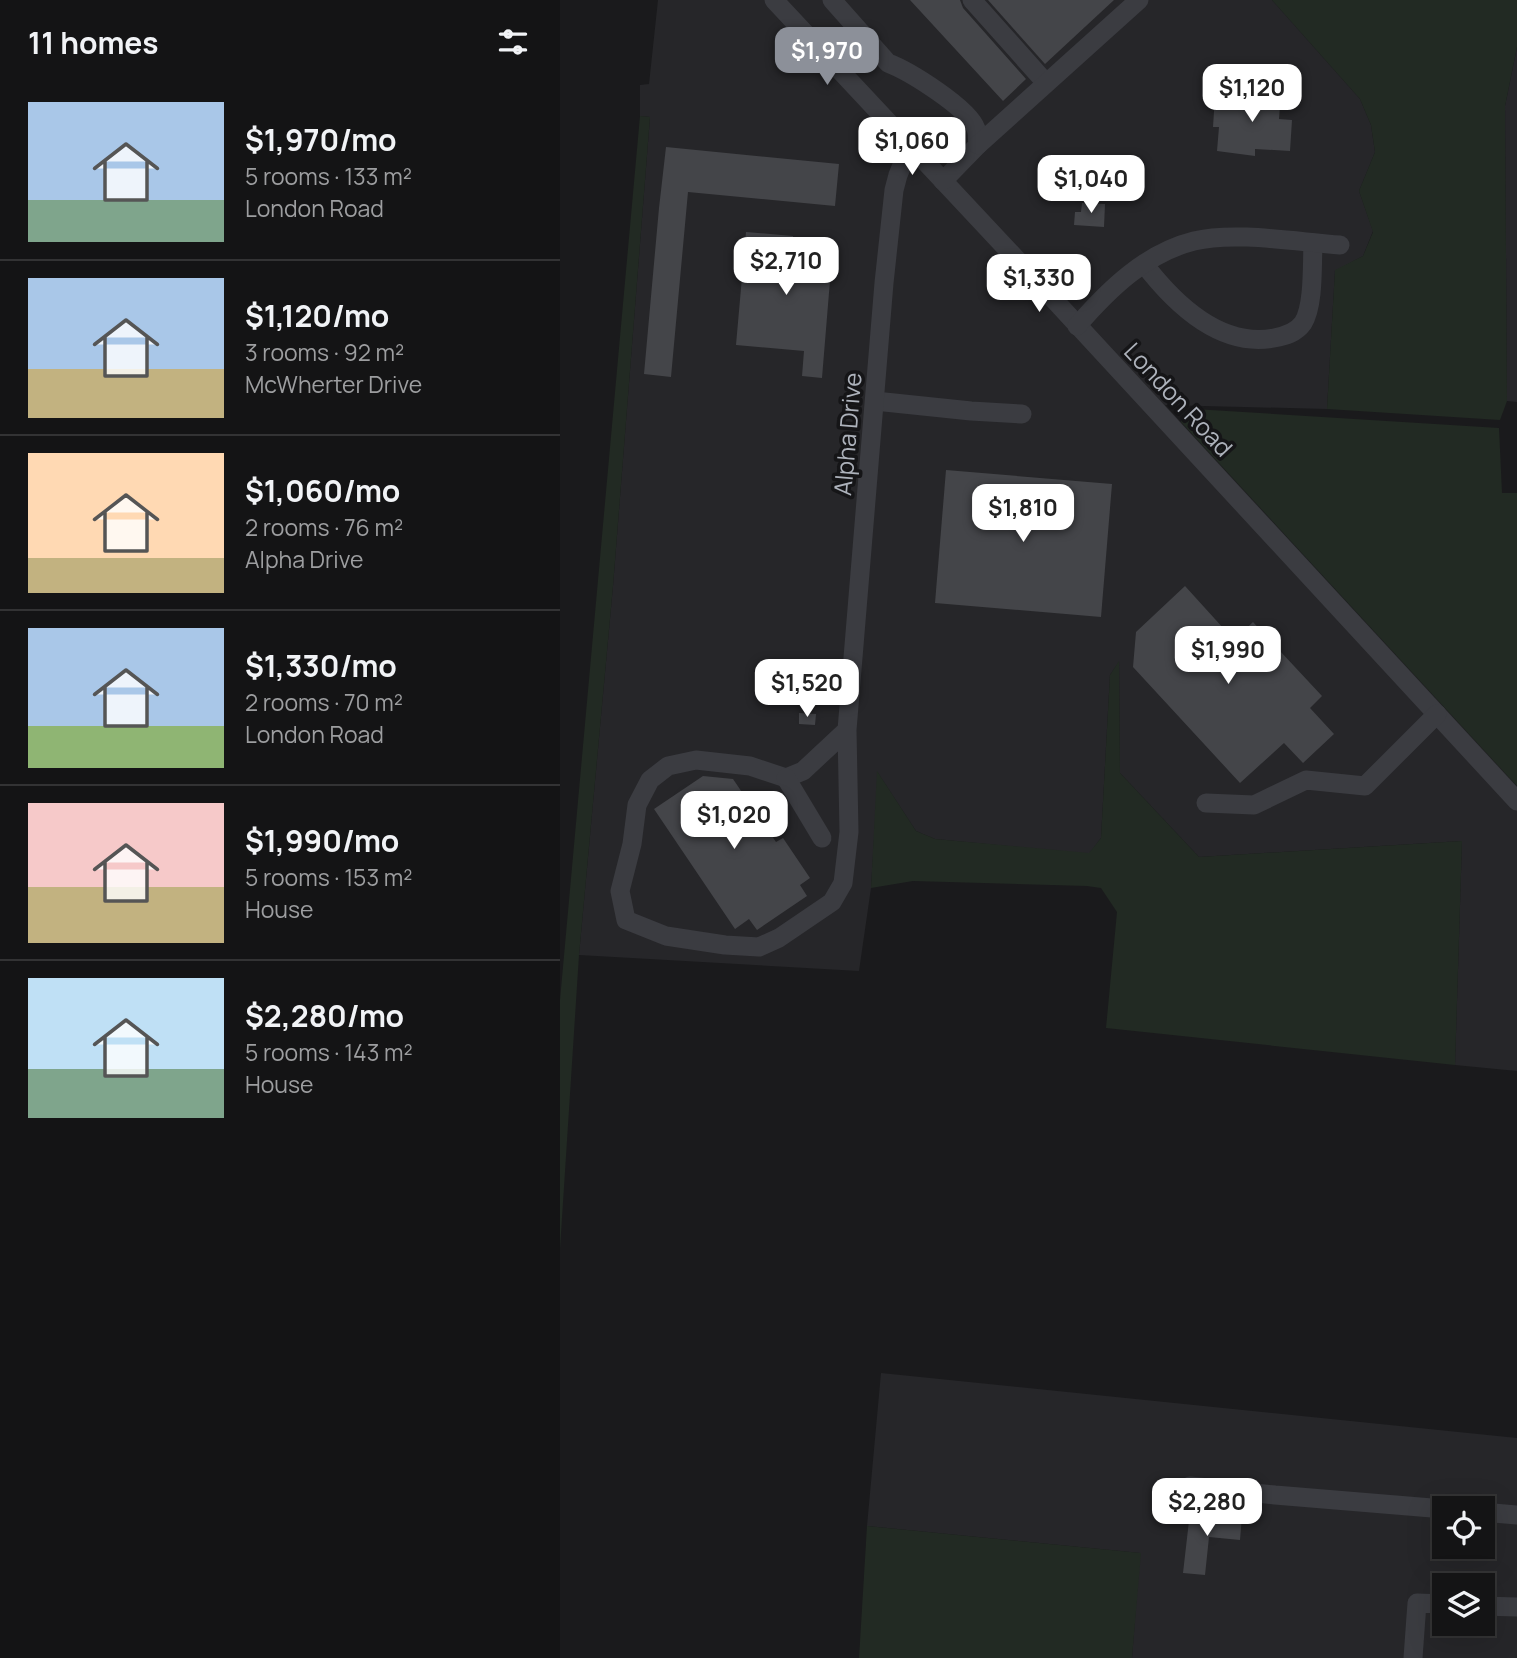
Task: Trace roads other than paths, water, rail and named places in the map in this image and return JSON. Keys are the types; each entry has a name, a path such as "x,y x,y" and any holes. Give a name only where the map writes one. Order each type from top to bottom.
{"street":[{"name":"London Road","path":"774,0 1517,801"},
{"path":"832,0 888,63 921,79 960,109 976,127 978,145"},
{"path":"972,0 1046,83"},
{"path":"943,181 978,145 1139,0"},
{"name":"Alpha Drive","path":"786,778 750,766 696,760 668,766 650,780 637,805 632,844 620,891 626,920 666,936 759,947 779,938 832,902 843,883 849,832 847,730 894,190 910,146"},
{"path":"1077,326 1124,278 1174,247 1195,240 1241,237 1340,245"},
{"path":"1144,264 1160,285 1199,320 1233,336 1265,340 1288,335 1302,324 1310,303 1314,243"},
{"path":"875,401 1022,414"},
{"path":"1206,803 1254,804 1306,780 1365,786 1437,714"},
{"path":"822,838 786,778 803,771 847,730"},
{"path":"1190,1486 1432,1508"},
{"path":"1495,1513 1517,1515"},
{"path":"1413,1658 1417,1603 1432,1604"},
{"path":"1495,1606 1517,1607"}]}
